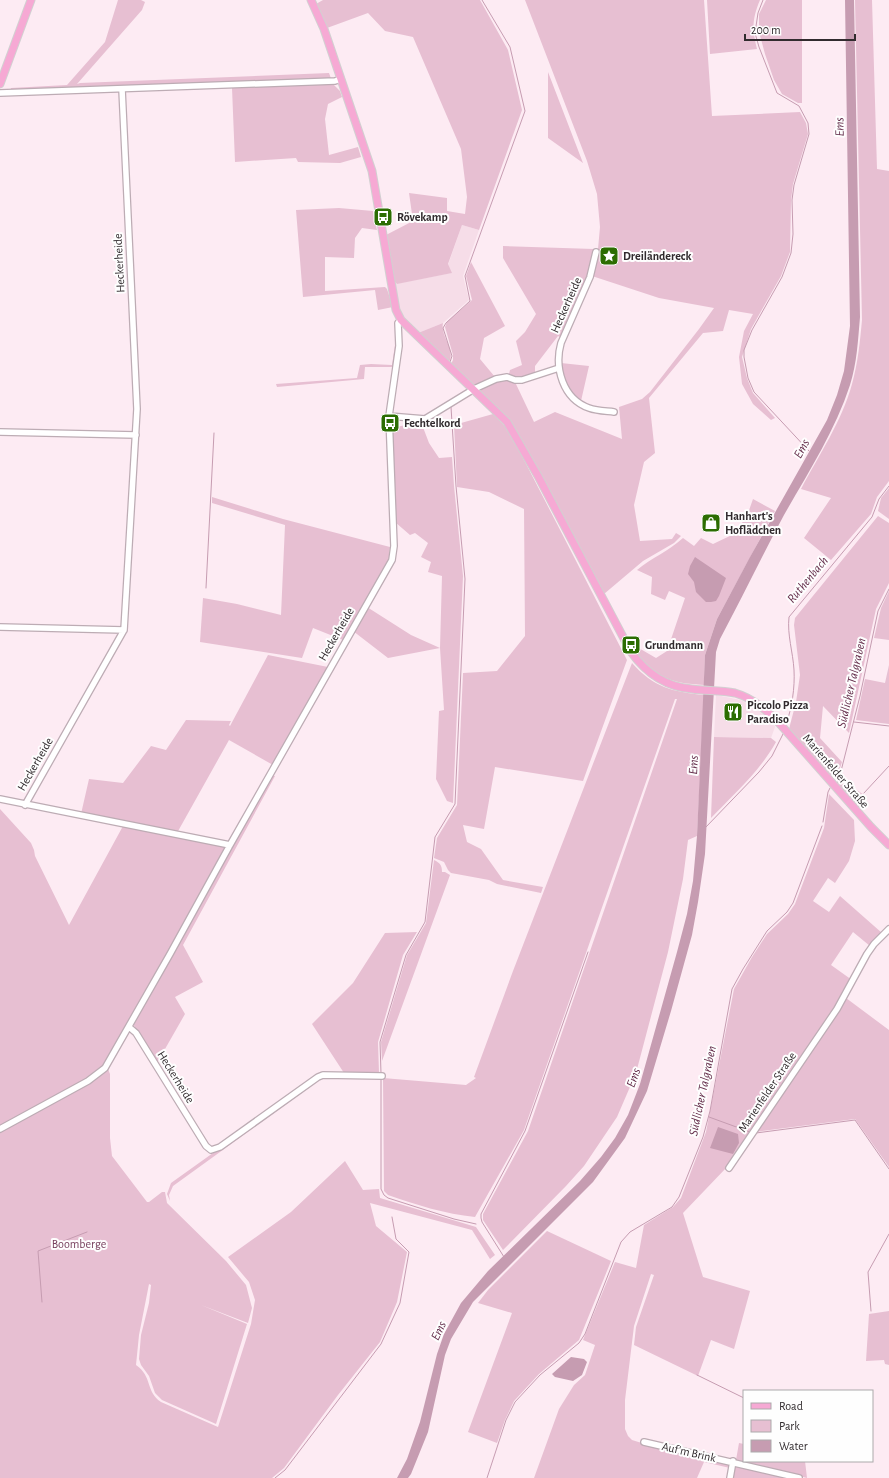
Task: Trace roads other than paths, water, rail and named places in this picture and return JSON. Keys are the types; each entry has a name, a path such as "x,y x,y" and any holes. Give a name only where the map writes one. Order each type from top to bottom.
{"main road":[{"path":"0,84 31,0"},
{"name":"Heckerheide","path":"311,0 324,29 372,171 396,310 401,320 507,422 538,476 602,599"},
{"name":"Marienfelder Straße","path":"602,599 631,652 645,669 659,679 673,686 739,695 759,705 771,714 871,827 889,845"}],"street":[{"path":"0,93 335,81 341,79"},
{"name":"Heckerheide","path":"25,804 124,630 136,435 136,401 122,89"},
{"name":"Heckerheide","path":"596,252 590,277 563,338 560,349 559,368 562,380 567,390 577,401 590,408 614,412"},
{"name":"Heckerheide","path":"382,1076 318,1076 220,1147 211,1150 206,1146 136,1033 129,1027 230,845 392,560 394,546 389,416 399,346 398,323 401,320"},
{"path":"389,416 425,419 474,390 496,379 507,376 515,380 522,380 559,368"},
{"path":"0,432 136,435"},
{"path":"0,627 124,630"},
{"name":"Heckerheide","path":"0,799 230,845"},
{"name":"Marienfelder Straße","path":"729,1168 837,1009 867,954 874,944 889,929"},
{"path":"0,1129 88,1081 102,1071 129,1027"},
{"name":"Auf'm Brink","path":"644,1442 799,1478"},
{"name":"Auf'm Brink","path":"730,1478 733,1462"}],"water":[{"path":"845,0 854,0 860,317 854,368 850,385 837,419 776,530 720,639 716,652 705,854 698,902 692,935 647,1091 625,1138 593,1182 473,1302 451,1339 445,1355 428,1432 411,1474 408,1478 397,1478 407,1459 420,1422 437,1354 444,1334 461,1303 488,1271 580,1181 601,1157 615,1138 628,1115 640,1084 687,914 693,881 697,836 705,655 717,619 827,420 837,395 844,371 850,326"},
{"path":"695,557 726,578 716,601 706,602 696,592 694,582 688,574"},
{"path":"718,1127 738,1134 739,1143 733,1154 710,1148"},
{"path":"571,1357 584,1359 587,1362 582,1375 573,1381 555,1377 552,1374"}],"waterway":[{"path":"450,362 452,356 443,328 446,323 470,301 465,276 525,111 510,47 482,0"},
{"name":"Ems","path":"763,0 758,13 755,33 759,47 777,93 799,106 808,123 809,134 794,185 792,200 793,234 791,253 782,277 752,330 744,350 744,357 748,378 754,392 809,451"},
{"path":"381,1073 380,1042 406,955 425,922 435,837 455,804 465,579 456,486 451,407"},
{"path":"206,588 214,433"},
{"name":"Ruthenbach","path":"786,725 790,711 794,684 789,617 872,517 879,499 889,486"},
{"name":"Südlicher Talgraben","path":"837,783 860,696 878,611 889,589"},
{"path":"854,722 889,726"},
{"name":"Ruthenbach","path":"706,827 759,772 772,756 783,734"},
{"path":"864,793 889,766"},
{"name":"Südlicher Talgraben","path":"823,822 830,788"},
{"name":"Südlicher Talgraben","path":"487,1478 506,1420 515,1402 540,1375 579,1343 585,1334 621,1242 630,1232 672,1207 679,1197 703,1137 710,1111 732,989 767,931 787,912 793,903 822,826"},
{"path":"869,830 884,845"},
{"path":"504,1257 482,1222 481,1214 525,1131 588,952"},
{"path":"381,1079 381,1189 384,1195 388,1198 454,1219 476,1224"},
{"path":"709,1117 750,1132"},
{"path":"756,1133 855,1120 889,1169"},
{"path":"275,1478 285,1470 381,1344 400,1303 409,1252 396,1239 392,1217"},
{"path":"42,1302 38,1251 87,1232"},
{"path":"871,1311 868,1272 889,1234"},
{"path":"697,1375 743,1398"}],"place":[{"name":"Rövekamp","path":"383,217"},
{"name":"Dreiländereck","path":"609,256"},
{"name":"Fechtelkord","path":"390,423"},
{"name":"Hanhart's Hoflädchen","path":"711,523"},
{"name":"Grundmann","path":"631,645"},
{"name":"Piccolo Pizza Paradiso","path":"733,712"}],"park label":[{"name":"Boomberge","path":"79,1244"}]}
